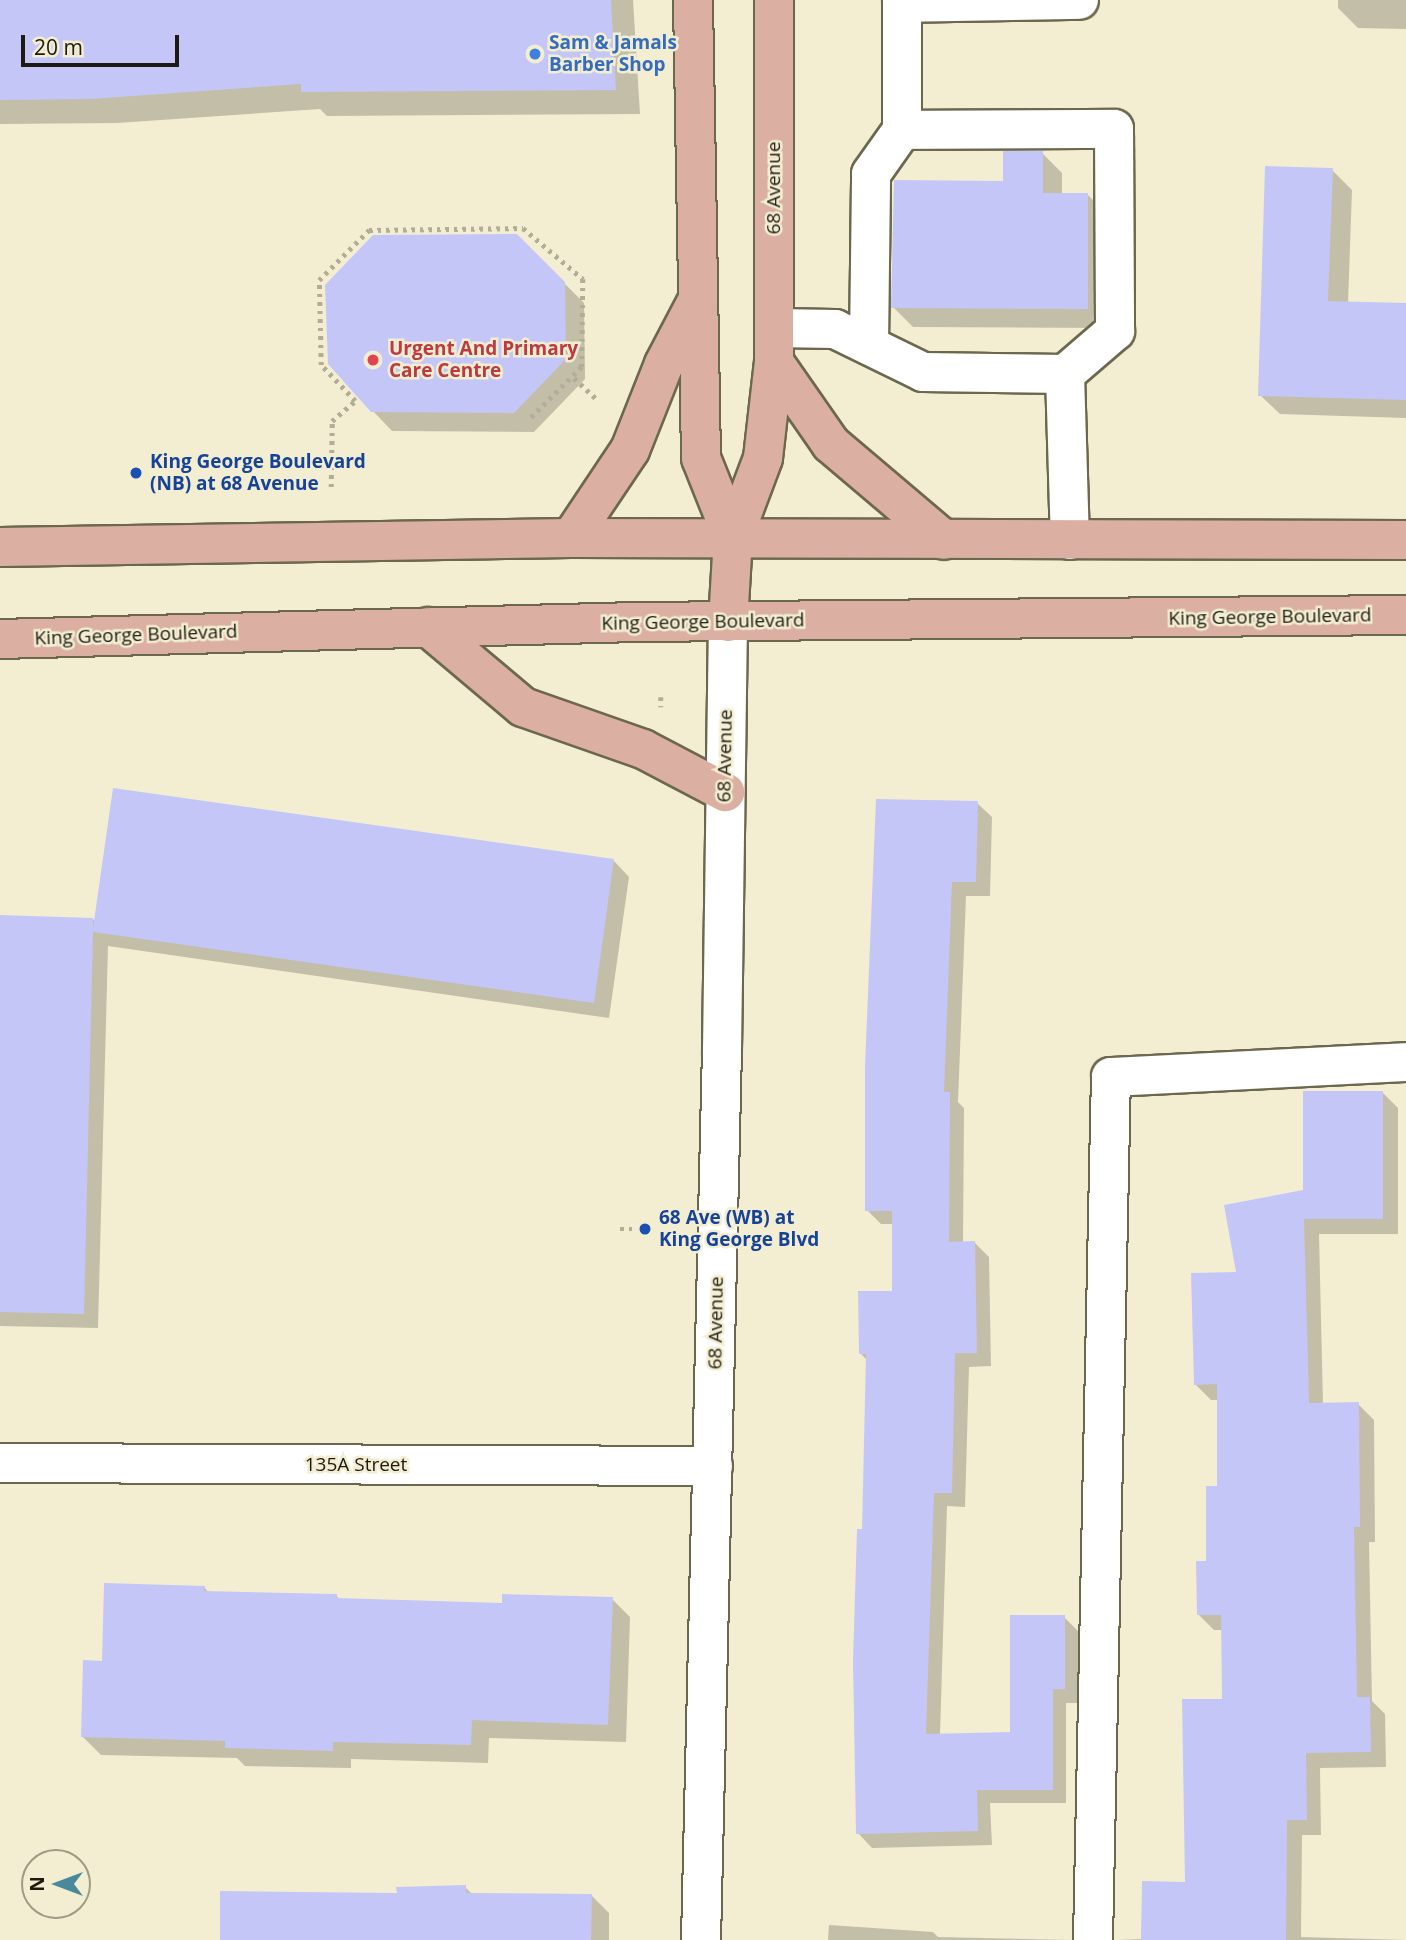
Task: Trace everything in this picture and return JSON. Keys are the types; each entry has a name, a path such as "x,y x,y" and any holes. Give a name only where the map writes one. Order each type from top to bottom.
{"main road":[{"name":"68 Avenue","path":"693,0 701,458 733,538"},
{"path":"748,0 774,56"},
{"name":"68 Avenue","path":"727,622 733,538 763,458 774,345 774,0"},
{"path":"571,538 630,450 664,365 699,298"},
{"path":"774,345 831,444 944,540"},
{"path":"0,547 571,538 1406,540"},
{"name":"King George Boulevard","path":"0,639 428,627 1406,615"},
{"path":"428,627 523,707 643,749 725,792"}],"street":[{"path":"869,345 871,174 902,130 902,2 1079,0"},
{"path":"774,345 835,329 923,372 1065,374 1115,331 1114,129 902,130"},
{"path":"1065,374 1070,540"},
{"name":"68 Avenue","path":"701,1940 713,1466 727,622"},
{"path":"1093,1940 1111,1077 1406,1062"},
{"name":"135A Street","path":"0,1463 713,1466"}],"path":[{"path":"331,487 332,421 355,401 321,365 319,280 369,230 523,228 583,279 582,367 529,420"},
{"path":"620,1229 645,1228"}],"building":[{"path":"0,0 611,0 616,90 301,92 301,84 91,99 0,100"},
{"path":"1003,151 1043,151 1043,193 1088,193 1088,309 891,308 894,180 1003,181"},
{"path":"1265,166 1333,168 1328,301 1406,303 1406,400 1258,396"},
{"path":"517,234 565,282 566,359 514,413 371,412 328,364 325,285 373,235"},
{"path":"113,788 614,859 594,1003 93,932 84,1314 0,1312 0,915 93,918 93,928"},
{"path":"876,799 978,801 976,882 952,882 944,1092 950,1092 949,1242 975,1241 977,1353 955,1353 952,1493 934,1493 926,1734 1010,1732 1010,1615 1065,1615 1065,1689 1053,1689 1053,1790 977,1790 978,1831 856,1834 853,1661 857,1529 862,1529 866,1354 859,1354 858,1291 892,1291 892,1211 865,1211 865,1066"},
{"path":"1303,1091 1383,1091 1383,1219 1304,1219 1309,1403 1359,1402 1360,1527 1354,1527 1357,1697 1370,1697 1371,1752 1306,1753 1307,1820 1287,1820 1286,1940 1141,1940 1142,1881 1185,1882 1182,1699 1222,1699 1221,1615 1197,1615 1196,1561 1206,1561 1206,1486 1217,1486 1217,1384 1194,1385 1191,1273 1236,1272 1224,1205 1303,1190"},
{"path":"104,1583 205,1586 204,1591 337,1594 337,1598 502,1603 502,1594 613,1597 608,1725 472,1720 471,1745 333,1742 333,1751 225,1748 225,1741 81,1737 83,1660 102,1661"},
{"path":"466,1885 466,1893 592,1894 591,1940 220,1940 220,1891 397,1893 396,1887"}],"place":[{"name":"Sam & Jamals Barber Shop","path":"535,54"},
{"name":"Urgent And Primary Care Centre","path":"373,360"},
{"name":"King George Boulevard (NB) at 68 Avenue","path":"136,473"},
{"name":"68 Ave (WB) at King George Blvd","path":"645,1229"}]}
